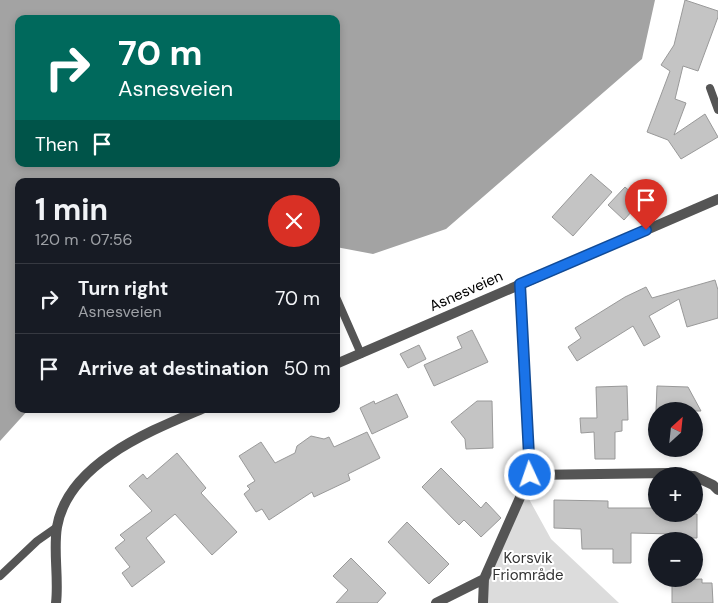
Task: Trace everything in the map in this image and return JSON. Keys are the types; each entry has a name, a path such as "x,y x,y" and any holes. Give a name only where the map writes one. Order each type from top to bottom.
{"street":[{"name":"Asnesveien","path":"340,362 718,199"},
{"path":"484,603 484,579 530,475 520,284"},
{"path":"56,603 57,527 64,502 78,482 100,462 144,433 192,413"},
{"path":"530,475 648,473"},
{"path":"703,480 713,485 718,490"},
{"path":"436,603 484,579"}],"lane":[{"path":"710,88 718,110"},
{"path":"340,306 361,354"},
{"path":"0,576 37,541 57,527"}],"green space":[{"name":"Korsvik Friområde","path":"524,490 551,539 619,603 483,603 484,579"}],"shaded area":[{"path":"0,0 655,0 642,59 446,229 373,254 340,248 340,178 15,178 15,413 25,413 0,441"}],"building":[{"path":"685,0 718,11 718,17 698,71 683,66 675,99 686,103 674,135 705,114 718,137 681,159 668,140 647,132 670,71 661,65 674,45"},
{"path":"591,174 612,192 573,236 552,217"},
{"path":"625,187 641,201 624,220 608,205"},
{"path":"715,280 718,290 718,318 687,327 679,299 649,316 660,337 644,346 633,326 577,361 568,347 581,338 575,328 625,297 646,287 652,298"},
{"path":"472,330 488,362 434,386 424,365 462,348 457,337"},
{"path":"419,345 426,359 408,368 400,354"},
{"path":"627,386 628,420 622,420 622,431 615,432 615,459 595,459 594,432 581,433 580,418 597,418 596,387"},
{"path":"657,386 688,387 696,402 656,402"},
{"path":"397,394 408,417 372,434 360,408 374,401 375,404"},
{"path":"477,401 492,401 493,448 466,449 465,439 451,422"},
{"path":"367,432 380,458 348,474 350,480 314,497 312,492 269,520 262,509 256,512 244,494 250,489 247,486 255,481 239,456 261,442 275,463 295,453 297,446 311,436 324,439 329,437 334,447"},
{"path":"177,453 206,488 201,493 237,532 212,555 175,514 146,538 165,562 132,587 122,573 130,567 115,548 125,540 120,535 152,511 129,486 143,474 147,479"},
{"path":"441,468 481,508 486,502 501,518 481,537 464,520 459,525 422,487"},
{"path":"554,500 608,501 608,508 648,508 648,522 697,522 697,532 631,533 631,563 613,563 613,549 582,549 581,529 554,528"},
{"path":"407,522 449,564 429,584 388,542"},
{"path":"351,558 386,593 377,603 336,603 348,590 333,576"},
{"path":"703,583 712,583 713,603 672,603 672,587 703,587"}],"route":[{"path":"530,475 520,284 646,230"}]}
